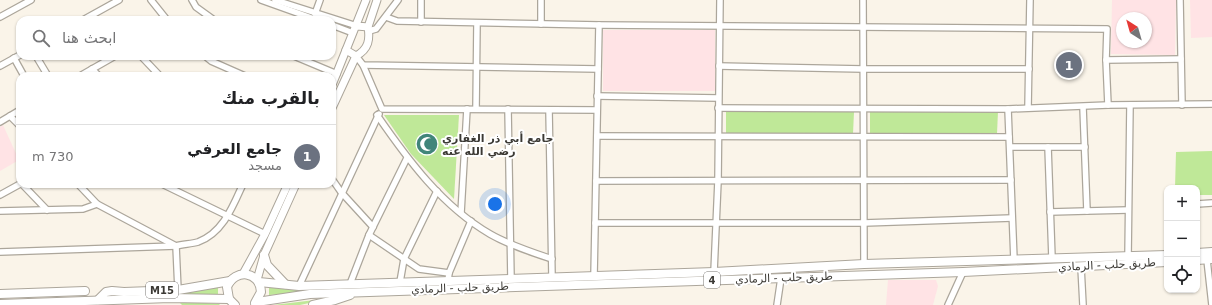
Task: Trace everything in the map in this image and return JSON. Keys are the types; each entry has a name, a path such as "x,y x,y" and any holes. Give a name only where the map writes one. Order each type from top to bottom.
{"highway":[{"path":"1200,253 1212,252"},
{"path":"264,255 267,265 285,284"},
{"name":"طريق حلب - الرمادي","path":"258,281 299,286 400,282 448,277 511,279 714,272 864,264 1052,258 1128,258 1164,255"},
{"path":"1200,260 1210,259"},
{"name":"طريق حلب - الرمادي","path":"255,303 310,294 963,272 1164,262"},
{"path":"231,303 227,287 238,275 243,274"},
{"name":"4","path":"243,274 253,276 258,281 261,292 255,303"},
{"name":"M15","path":"98,300 106,292 112,291 178,290 230,282"},
{"path":"0,294 85,291"},
{"path":"63,292 64,301"},
{"path":"313,305 335,300 358,292"},
{"path":"170,298 178,305"},
{"name":"M15","path":"0,304 35,304 64,301 170,298 231,303"}],"main road":[{"path":"337,74 366,0"},
{"path":"336,99 356,56 364,50 368,42 368,29 378,0"},
{"path":"355,30 368,29"},
{"path":"346,50 356,56"},
{"path":"243,274 265,234 286,188"},
{"path":"258,281 264,255 294,188"}],"street":[{"path":"0,17 31,0"},
{"path":"90,16 119,0"},
{"path":"151,0 164,16"},
{"path":"192,0 196,7 208,16"},
{"path":"261,0 306,16"},
{"path":"276,0 320,16"},
{"path":"315,14 320,0"},
{"path":"368,29 376,29 398,0"},
{"path":"421,0 421,22"},
{"path":"541,0 541,24"},
{"path":"714,272 718,181 720,0"},
{"path":"863,0 864,264"},
{"path":"1028,108 1030,0"},
{"path":"1180,0 1182,105"},
{"path":"386,17 397,21 477,23 863,28 1107,29 1106,60 1108,105"},
{"path":"336,22 355,30"},
{"path":"476,109 477,23"},
{"path":"594,276 599,25"},
{"path":"336,26 355,30"},
{"path":"356,56 363,65 382,109"},
{"path":"0,66 14,58 22,72"},
{"path":"1106,60 1181,59"},
{"path":"38,60 46,72"},
{"path":"87,72 109,60"},
{"path":"145,60 156,72"},
{"path":"210,60 236,72"},
{"path":"304,60 332,72"},
{"path":"363,65 598,68"},
{"path":"719,66 863,69 1028,69"},
{"path":"92,69 95,72"},
{"path":"597,96 718,98"},
{"path":"718,108 1008,109 1108,105 1212,104"},
{"path":"1128,258 1130,105"},
{"path":"1083,106 1087,211"},
{"path":"382,109 467,108 597,110"},
{"path":"461,213 467,108"},
{"path":"299,286 341,192 382,109"},
{"path":"508,109 511,279"},
{"path":"1008,109 1014,260"},
{"path":"549,110 552,277"},
{"path":"0,122 16,112"},
{"path":"378,115 407,158 437,191 461,213 489,234 510,244 552,259"},
{"path":"10,116 16,122"},
{"path":"597,136 718,138 1009,137"},
{"path":"1010,147 1085,147"},
{"path":"1048,147 1052,258"},
{"path":"350,284 369,235 407,158"},
{"path":"596,182 1011,180"},
{"path":"336,185 373,227"},
{"path":"0,195 16,187"},
{"path":"25,188 47,210"},
{"path":"82,188 98,204 176,246"},
{"path":"170,188 265,234"},
{"path":"0,252 176,246 198,242 216,230 228,216 241,188"},
{"path":"400,282 404,259 437,191"},
{"path":"1200,204 1212,203"},
{"path":"0,211 83,209 98,204"},
{"path":"1050,212 1128,210"},
{"path":"595,223 864,223 1012,218"},
{"path":"369,235 420,269 448,277 471,221"},
{"path":"176,246 178,290"},
{"path":"1210,259 1212,305"},
{"path":"1081,267 1082,305"},
{"path":"948,305 963,272"},
{"path":"777,305 780,278"}],"shaded area":[{"path":"1112,0 1176,0 1175,55 1111,54"},
{"path":"1190,0 1212,0 1212,37 1191,38"},
{"path":"603,30 715,30 715,91 603,91"},
{"path":"3,125 16,153 16,162 0,171 0,127"},
{"path":"888,280 936,280 938,286 933,305 886,305"}],"green space":[{"path":"726,110 854,112 853,134 726,133"},
{"path":"870,110 998,111 997,134 870,133"},
{"path":"384,115 459,115 454,199 411,154"},
{"path":"1212,151 1212,195 1200,195 1200,185 1175,185 1176,152"},
{"path":"598,278 597,282 304,292 269,295 269,287"},
{"path":"218,286 218,294 112,297 112,295"},
{"path":"332,298 300,305 273,305"},
{"path":"178,301 219,304 220,305 182,305"}],"place":[{"name":"جامع العرفي","path":"1069,65"},
{"name":"جامع أبي ذر الغفاري رضي الله عنه","path":"427,144"}]}
